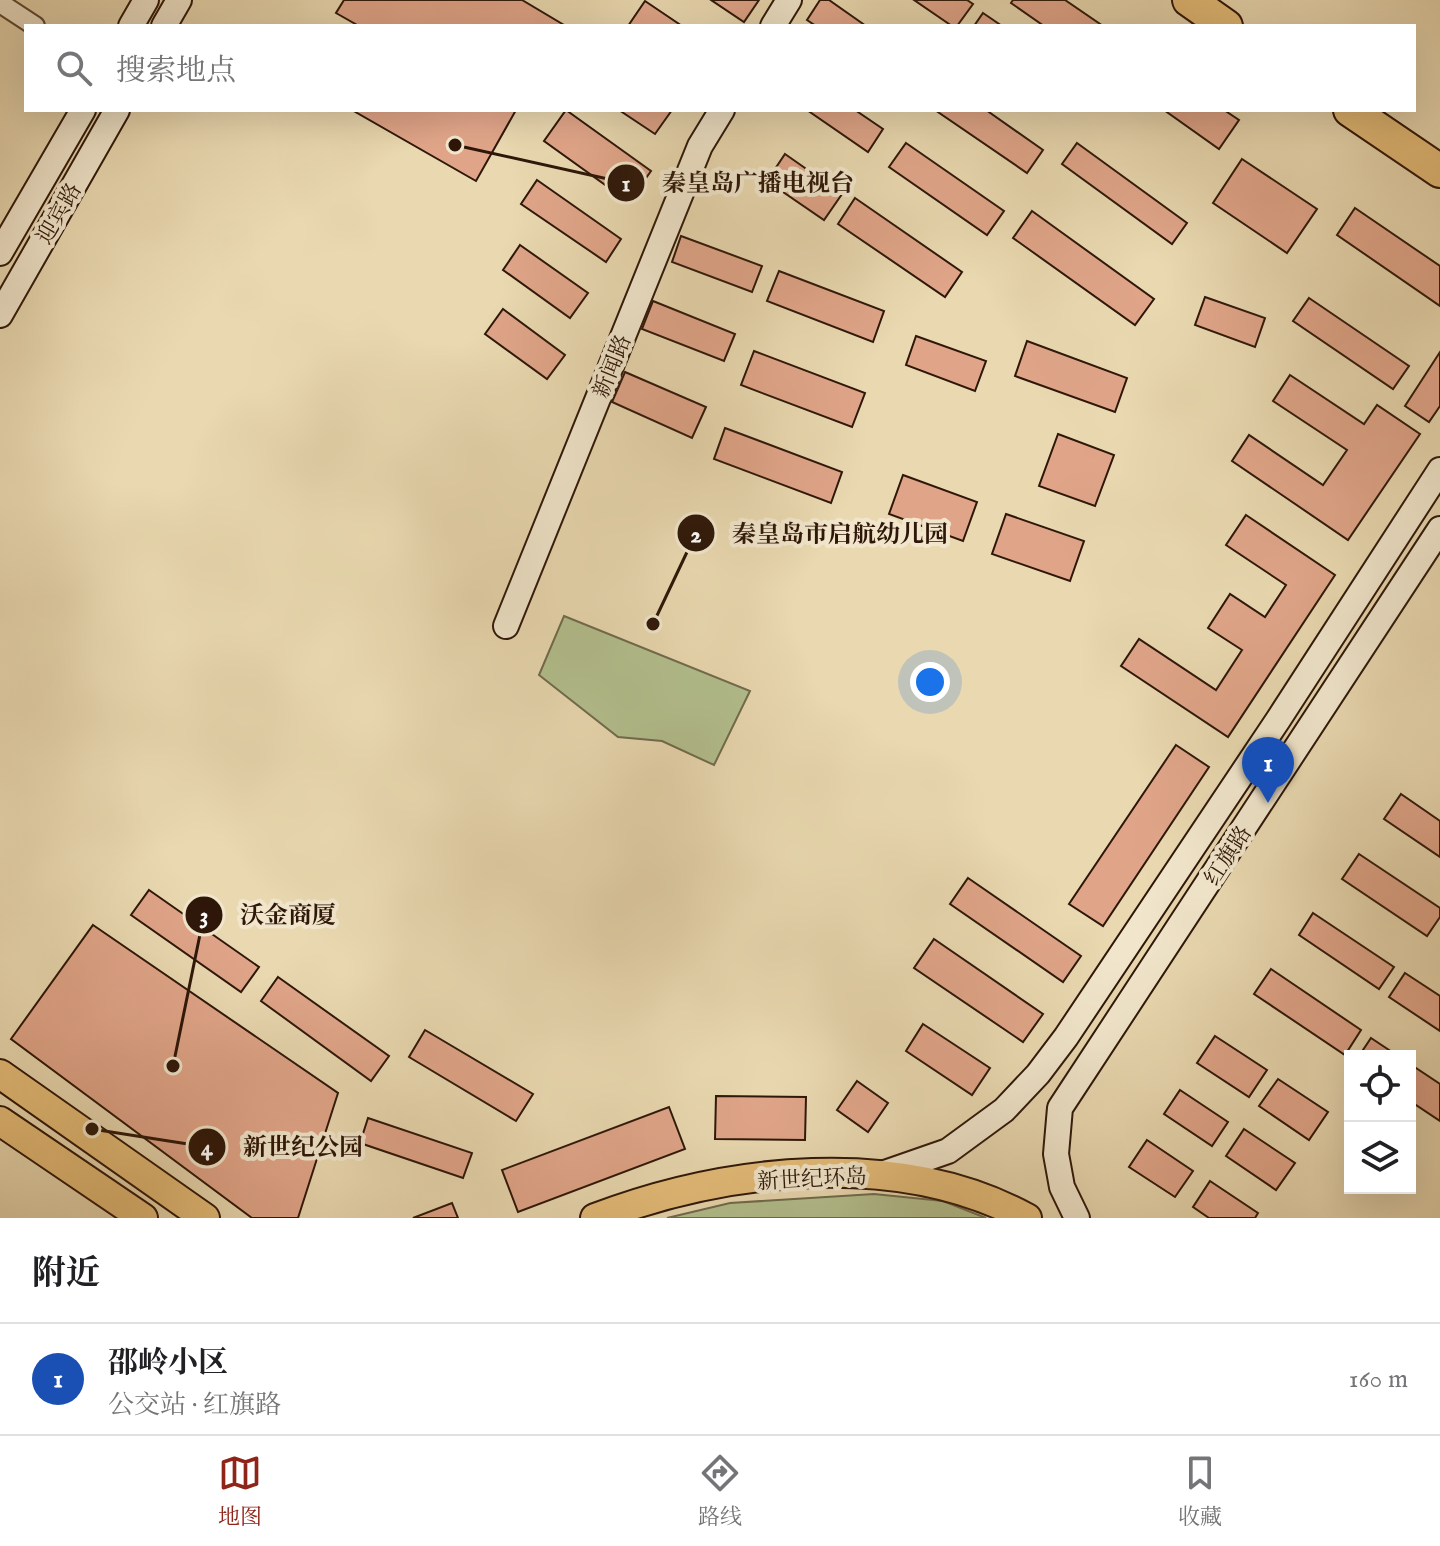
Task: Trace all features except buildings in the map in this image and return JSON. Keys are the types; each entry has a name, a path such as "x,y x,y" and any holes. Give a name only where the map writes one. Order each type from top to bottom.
{"highway":[{"path":"1189,0 1223,24"},
{"path":"1353,112 1440,171"}],"main road":[{"path":"132,24 146,0"},
{"path":"165,24 179,0"},
{"path":"774,24 789,0"},
{"name":"迎宾路","path":"0,253 82,112"},
{"name":"迎宾路","path":"0,315 116,112"},
{"name":"新闻路","path":"506,626 700,146 721,112"},
{"path":"878,1175 948,1151 1004,1110 1038,1074 1066,1037 1278,720 1440,470"},
{"name":"红旗路","path":"1077,1218 1062,1187 1056,1154 1060,1108 1440,529"},
{"path":"0,1074 205,1218"},
{"path":"2,1126 143,1218"},
{"name":"新世纪环岛","path":"595,1218 633,1204 696,1188 786,1175 849,1172 947,1185 998,1202 1027,1218"}],"street":[{"path":"0,3 32,24"}],"green space":[{"path":"564,616 750,691 714,765 662,741 618,737 539,675"},
{"path":"874,1194 943,1201 986,1218 667,1218 730,1203"}],"place":[{"name":"秦皇岛广播电视台","path":"455,145"},
{"name":"秦皇岛市启航幼儿园","path":"653,624"},
{"name":"邵岭小区","path":"1268,803"},
{"name":"沃金商厦","path":"173,1066"},
{"name":"新世纪公园","path":"92,1129"}]}
